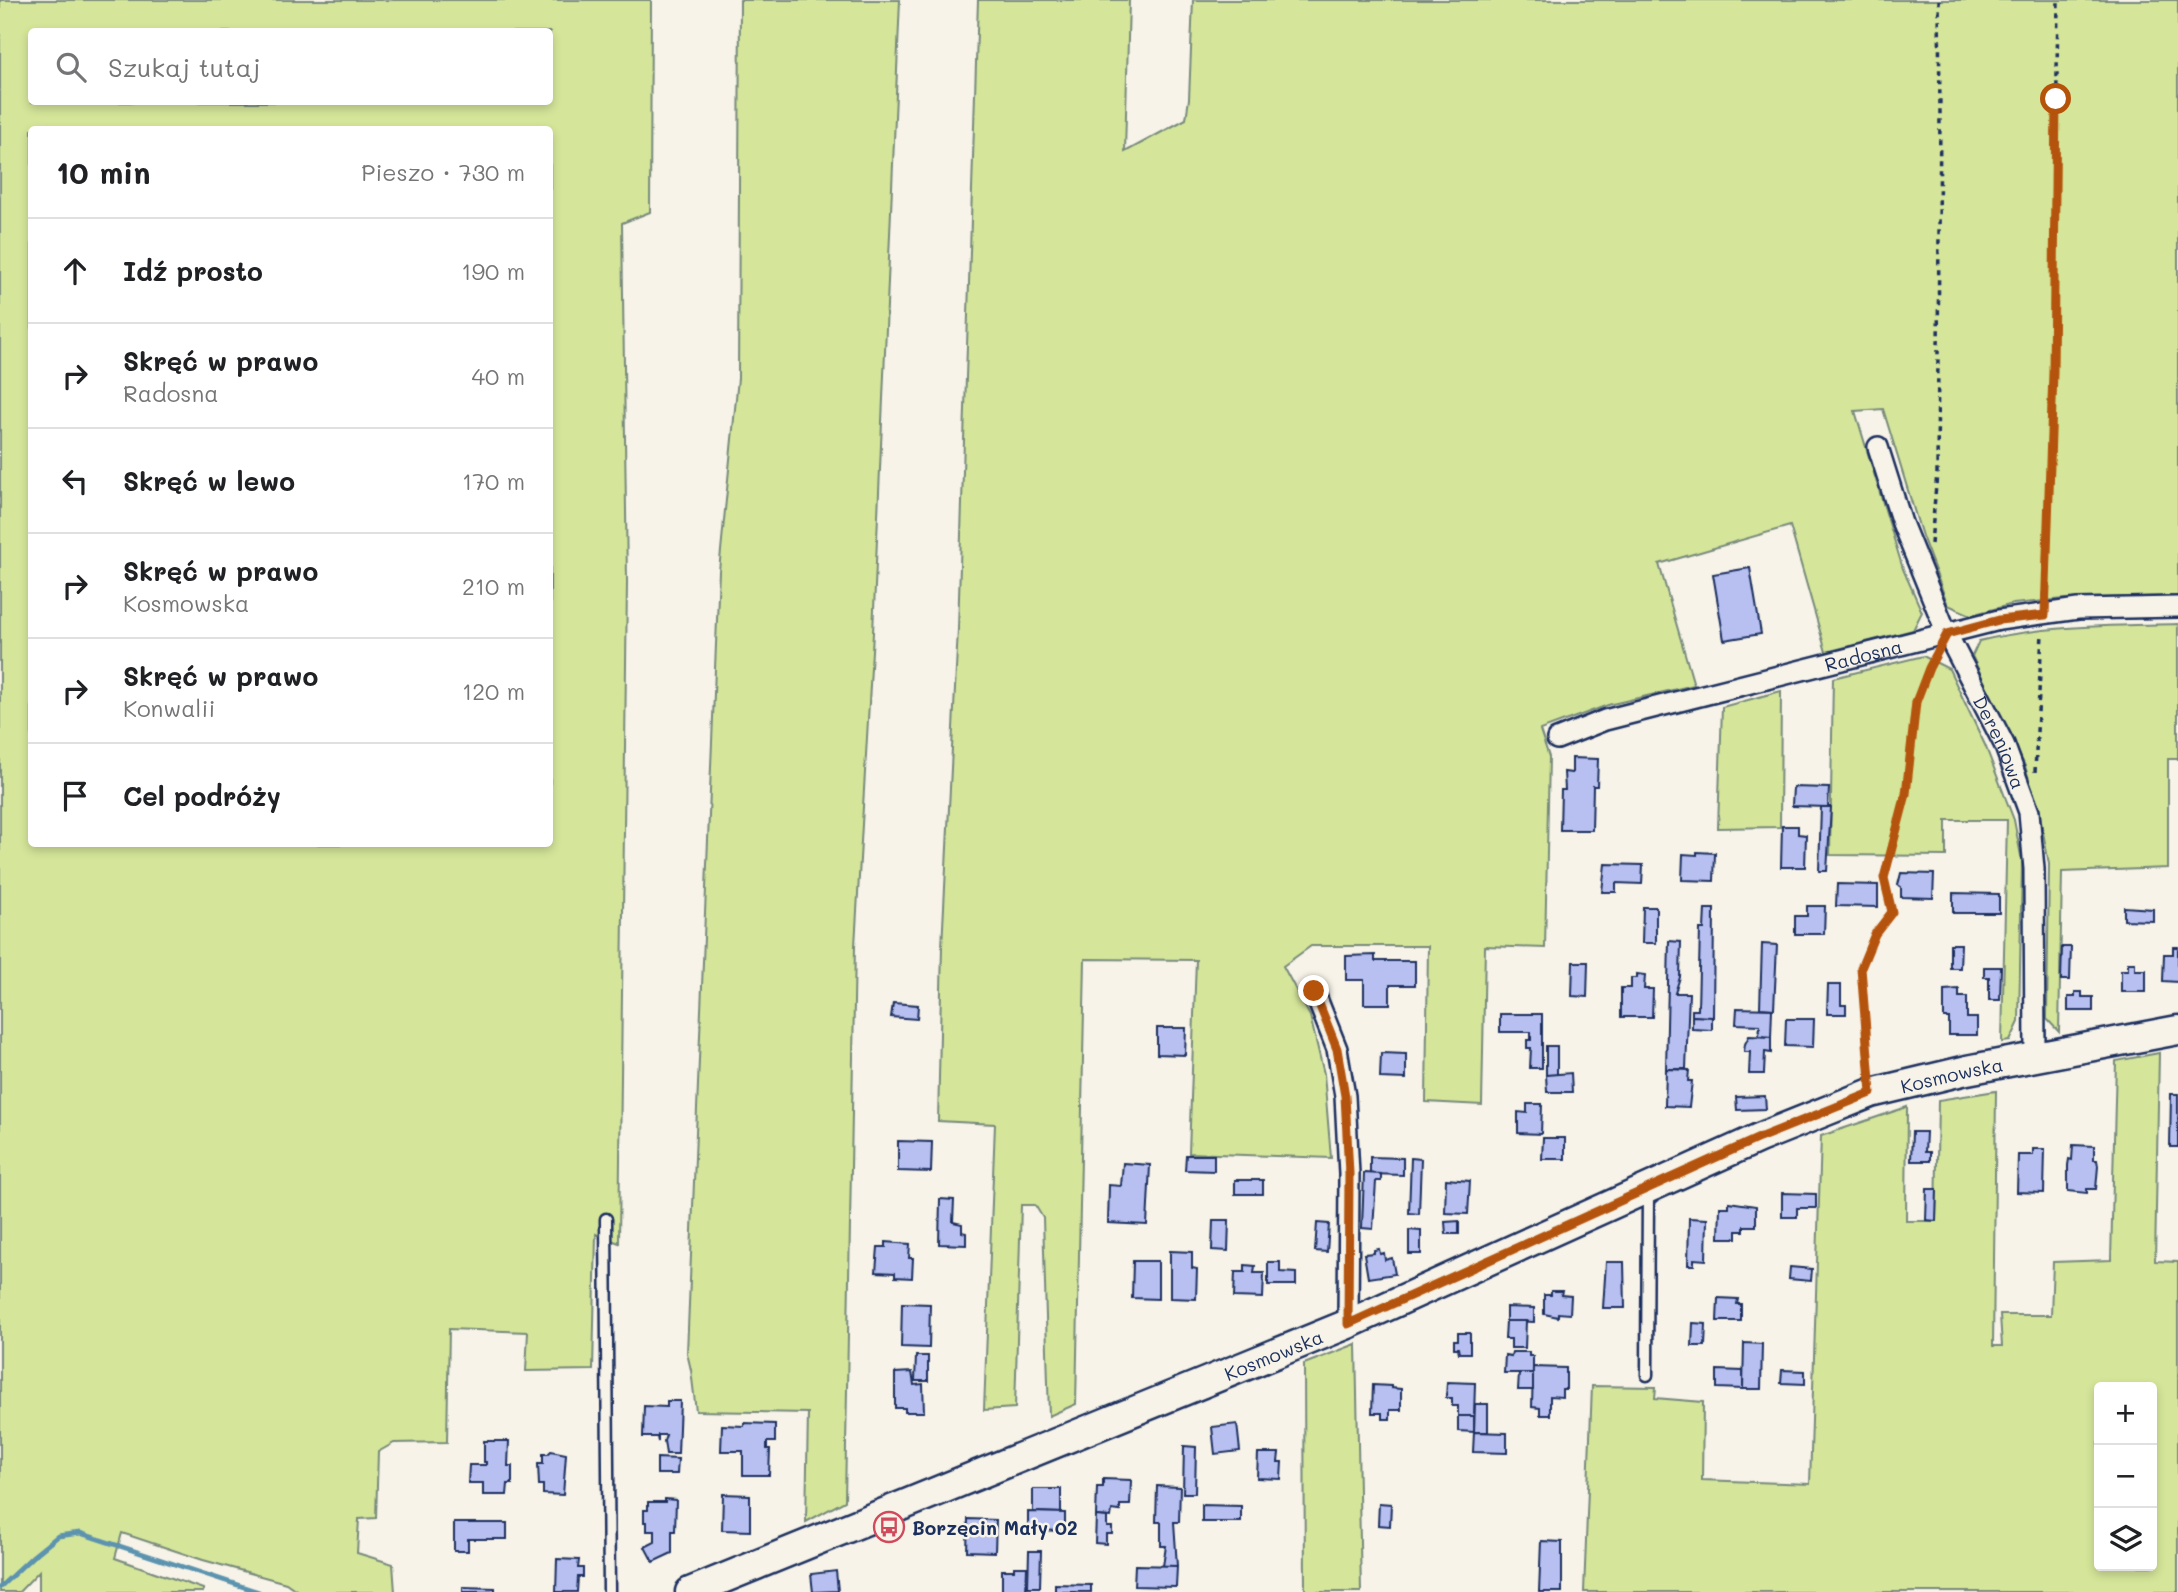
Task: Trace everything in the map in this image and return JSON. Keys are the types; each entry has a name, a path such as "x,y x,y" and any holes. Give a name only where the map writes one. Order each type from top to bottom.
{"street":[{"name":"Dereniowa","path":"1878,447 1902,523 1947,634 2004,744 2029,812 2034,869 2035,1057"},
{"name":"Radosna","path":"1557,739 1605,720 1999,620 2078,609 2178,607"},
{"path":"1314,991 1337,1049 1345,1096 1349,1174 1348,1324"},
{"name":"Kosmowska","path":"690,1592 1348,1324 1759,1138 1871,1093 2035,1057 2178,1030"}],"lane":[{"path":"1647,1375 1648,1188"},
{"path":"606,1219 609,1592"}],"path":[{"path":"1931,547 1937,473 1939,0"},
{"path":"2035,772 2040,640 2045,615 2053,372 2058,0"},
{"path":"1871,1093 1861,968 1875,934 1892,912 1884,878 1906,794 1916,702 1929,668 1947,634"}],"green space":[{"path":"0,0 651,0 650,212 622,223 627,582 619,1243 596,1234 593,1370 526,1371 528,1332 449,1329 447,1442 394,1443 378,1452 376,1518 359,1519 357,1553 393,1564 395,1592 299,1592 286,1583 203,1560 122,1533 115,1558 203,1589 203,1592 39,1592 39,1571 19,1592 0,1592"},
{"path":"740,0 900,0 873,633 855,946 845,1501 806,1522 808,1413 696,1411 687,1353 719,571 738,378"},
{"path":"978,0 1129,0 1125,152 1186,119 1193,0 2178,0 2178,596 2064,599 2013,604 1971,615 1948,605 1922,536 1883,409 1855,411 1903,569 1922,612 1913,630 1826,652 1790,526 1659,564 1694,685 1608,705 1540,730 1549,757 1545,948 1485,946 1482,1105 1426,1102 1428,946 1311,946 1283,966 1310,1016 1324,1074 1331,1158 1189,1153 1196,960 1085,959 1076,1404 1049,1416 1043,1218 1035,1205 1021,1205 1015,1408 984,1410 995,1124 938,1121 942,947 958,629"},
{"path":"2178,624 2178,759 2168,759 2168,868 2062,872 2059,1032 2047,1019 2049,864 2040,816 2025,766 1972,656 1979,641 2029,632 2078,627"},
{"path":"1923,656 1949,669 1985,745 2014,820 2022,861 2019,1022 2010,1041 2002,1042 2007,820 1946,820 1946,856 1830,855 1833,678"},
{"path":"1781,691 1780,827 1718,828 1722,707"},
{"path":"2159,1053 2155,1261 2178,1262 2178,1592 1584,1592 1592,1386 1656,1387 1655,1398 1703,1402 1702,1480 1810,1484 1821,1136 1907,1107 1906,1221 1936,1221 1938,1100 1996,1091 1993,1346 2002,1346 2000,1315 2051,1315 2053,1262 2111,1260 2116,1061"},
{"path":"1356,1344 1361,1592 1305,1592 1304,1364"}],"building":[{"path":"1750,568 1761,634 1724,640 1713,574"},
{"path":"1572,758 1598,759 1597,786 1593,786 1592,830 1560,830 1561,790 1565,790 1564,772 1572,773"},
{"path":"1793,787 1829,788 1828,807 1792,806"},
{"path":"1821,807 1831,807 1827,871 1819,871"},
{"path":"1782,826 1798,826 1798,834 1806,835 1805,867 1781,867"},
{"path":"1697,852 1715,853 1714,881 1682,880 1683,854 1697,855"},
{"path":"1605,864 1643,865 1642,884 1616,883 1616,892 1602,892"},
{"path":"1901,873 1934,874 1933,898 1901,897 1901,887 1898,885"},
{"path":"1837,884 1878,885 1878,907 1836,906"},
{"path":"1953,893 1999,894 1999,913 1953,913"},
{"path":"1807,906 1825,906 1824,934 1795,934 1795,916 1807,916"},
{"path":"1643,907 1656,907 1656,943 1642,943"},
{"path":"2124,907 2153,909 2153,921 2124,920"},
{"path":"1705,909 1714,909 1713,1018 1692,1016 1692,1010 1698,1010 1700,929 1704,929"},
{"path":"1669,941 1681,942 1680,977 1675,993 1689,993 1686,1069 1666,1069"},
{"path":"1762,944 1777,945 1774,1009 1760,1008"},
{"path":"1950,944 1961,944 1960,968 1950,968"},
{"path":"2062,947 2071,947 2070,980 2061,980"},
{"path":"2173,947 2178,947 2178,982 2163,981 2164,954 2173,954"},
{"path":"1375,955 1375,961 1415,961 1415,985 1390,985 1390,1004 1364,1004 1364,980 1346,980 1346,956"},
{"path":"1573,962 1588,962 1587,997 1572,996"},
{"path":"2128,963 2135,963 2135,970 2146,970 2146,992 2121,992 2121,970 2128,970"},
{"path":"1984,967 2001,967 2000,1000 1989,1000 1989,977 1984,977"},
{"path":"1637,974 1645,975 1644,989 1653,989 1652,1017 1621,1017 1621,988 1631,988 1631,978 1637,978"},
{"path":"1828,985 1841,985 1841,1005 1846,1005 1846,1014 1827,1014"},
{"path":"1959,989 1959,997 1967,997 1967,1018 1977,1018 1977,1035 1949,1035 1949,1018 1944,1018 1944,990"},
{"path":"2075,992 2082,992 2082,997 2093,997 2093,1011 2068,1011 2068,997 2075,997"},
{"path":"893,1003 918,1005 917,1019 891,1017"},
{"path":"1737,1008 1772,1009 1771,1037 1759,1036 1760,1025 1736,1024"},
{"path":"1500,1014 1542,1014 1542,1068 1530,1068 1531,1048 1527,1048 1527,1040 1531,1040 1531,1032 1500,1032"},
{"path":"1692,1016 1712,1017 1712,1030 1692,1029"},
{"path":"1786,1019 1814,1019 1813,1047 1785,1046"},
{"path":"1157,1028 1186,1028 1185,1055 1157,1054"},
{"path":"1749,1036 1771,1037 1771,1053 1765,1052 1764,1074 1749,1074 1750,1052 1744,1052"},
{"path":"1546,1046 1557,1046 1557,1075 1546,1075"},
{"path":"1381,1053 1406,1054 1406,1079 1380,1078"},
{"path":"1666,1069 1689,1070 1688,1081 1692,1081 1689,1107 1665,1106"},
{"path":"1571,1073 1572,1092 1547,1092 1546,1075"},
{"path":"2171,1094 2178,1094 2178,1147 2170,1147"},
{"path":"1765,1096 1766,1109 1737,1110 1736,1097"},
{"path":"1527,1104 1542,1104 1541,1134 1518,1133 1518,1112 1527,1113"},
{"path":"1912,1132 1926,1132 1925,1152 1930,1152 1930,1161 1911,1161"},
{"path":"1543,1138 1565,1138 1565,1159 1542,1159"},
{"path":"898,1141 932,1142 931,1172 898,1171"},
{"path":"2073,1145 2094,1146 2094,1160 2097,1160 2098,1166 2096,1189 2087,1189 2087,1193 2068,1191 2068,1165 2069,1159 2072,1160"},
{"path":"2033,1149 2045,1149 2044,1193 2017,1192 2018,1155 2033,1155"},
{"path":"1186,1155 1214,1155 1214,1171 1185,1170"},
{"path":"1370,1157 1403,1158 1403,1175 1370,1174"},
{"path":"1411,1158 1421,1159 1419,1214 1409,1213"},
{"path":"1123,1163 1150,1165 1147,1225 1108,1223 1109,1185 1121,1186"},
{"path":"1364,1173 1381,1174 1381,1181 1376,1181 1373,1229 1362,1228"},
{"path":"1446,1179 1470,1181 1468,1214 1445,1213"},
{"path":"1235,1180 1263,1180 1263,1194 1235,1194"},
{"path":"1927,1189 1937,1189 1936,1221 1926,1220"},
{"path":"1782,1193 1816,1194 1816,1208 1797,1208 1797,1217 1782,1217"},
{"path":"940,1199 954,1200 953,1222 962,1224 962,1232 966,1233 966,1245 939,1244"},
{"path":"1729,1202 1756,1206 1756,1226 1744,1226 1744,1231 1737,1231 1737,1238 1719,1238 1720,1207 1729,1207"},
{"path":"1689,1218 1707,1219 1706,1260 1694,1259 1694,1265 1688,1265"},
{"path":"1213,1220 1229,1220 1228,1251 1212,1250"},
{"path":"1459,1221 1459,1234 1446,1234 1445,1222"},
{"path":"1317,1223 1329,1224 1327,1252 1315,1251"},
{"path":"1409,1230 1421,1231 1421,1254 1409,1254"},
{"path":"886,1242 910,1244 909,1258 913,1258 912,1278 895,1277 895,1273 876,1272 878,1247 886,1247"},
{"path":"1379,1249 1380,1254 1384,1253 1385,1260 1392,1258 1395,1274 1368,1278 1364,1254 1374,1253 1374,1250"},
{"path":"1170,1251 1192,1252 1192,1268 1197,1269 1196,1299 1170,1298"},
{"path":"1133,1261 1158,1261 1158,1299 1132,1298"},
{"path":"1268,1262 1280,1262 1280,1272 1296,1273 1296,1285 1268,1285"},
{"path":"1606,1262 1624,1262 1625,1308 1603,1308"},
{"path":"1245,1265 1255,1266 1254,1273 1264,1273 1263,1298 1234,1297 1235,1272 1245,1272"},
{"path":"1790,1267 1812,1269 1811,1281 1789,1279"},
{"path":"1551,1291 1562,1291 1561,1295 1571,1296 1570,1314 1558,1313 1558,1317 1544,1314 1544,1295 1551,1295"},
{"path":"1718,1298 1738,1299 1737,1304 1741,1304 1741,1321 1717,1321"},
{"path":"902,1303 930,1304 929,1348 901,1347"},
{"path":"1506,1307 1534,1308 1534,1322 1506,1321"},
{"path":"1506,1321 1526,1321 1525,1348 1511,1348 1511,1339 1505,1339"},
{"path":"1693,1323 1706,1324 1705,1346 1692,1346"},
{"path":"1458,1333 1470,1333 1470,1353 1459,1353 1458,1348 1454,1348"},
{"path":"1744,1343 1762,1344 1761,1389 1743,1389"},
{"path":"1512,1352 1529,1352 1529,1356 1533,1356 1533,1373 1504,1373 1505,1355 1511,1356"},
{"path":"916,1356 928,1356 928,1381 915,1381"},
{"path":"1533,1367 1566,1368 1566,1389 1562,1389 1562,1397 1550,1396 1550,1415 1540,1415 1540,1408 1532,1407"},
{"path":"1717,1370 1743,1371 1743,1389 1717,1388"},
{"path":"1782,1370 1805,1371 1805,1384 1781,1383"},
{"path":"912,1372 914,1385 923,1384 924,1412 905,1412 905,1408 895,1408 895,1373"},
{"path":"1519,1373 1533,1373 1533,1390 1518,1390"},
{"path":"1447,1382 1475,1383 1474,1416 1458,1416 1458,1406 1452,1406 1452,1398 1446,1398"},
{"path":"1373,1385 1401,1389 1401,1410 1390,1410 1390,1419 1382,1419 1382,1413 1372,1413"},
{"path":"667,1401 680,1401 678,1454 666,1454 666,1435 658,1435 658,1442 657,1437 643,1437 644,1406 667,1407"},
{"path":"1475,1404 1488,1404 1488,1432 1474,1432"},
{"path":"1458,1416 1474,1416 1474,1432 1458,1431"},
{"path":"744,1423 775,1424 775,1442 767,1442 767,1449 770,1449 769,1475 743,1475 743,1451 721,1451 722,1425 744,1426"},
{"path":"1237,1424 1240,1451 1215,1454 1212,1427"},
{"path":"1474,1432 1507,1433 1507,1453 1473,1452"},
{"path":"484,1441 509,1441 508,1466 512,1466 512,1484 508,1484 507,1495 483,1495 483,1483 468,1483 469,1465 486,1465"},
{"path":"1184,1446 1196,1447 1195,1493 1183,1493"},
{"path":"551,1451 566,1454 563,1495 543,1494 543,1485 539,1485 538,1464 543,1464 543,1454"},
{"path":"1258,1453 1279,1453 1278,1462 1282,1462 1281,1479 1257,1478"},
{"path":"657,1458 678,1459 677,1474 657,1474"},
{"path":"1103,1479 1131,1480 1130,1505 1120,1505 1120,1511 1112,1510 1111,1517 1096,1516 1097,1487 1103,1487"},
{"path":"1157,1486 1180,1487 1179,1522 1174,1522 1177,1566 1163,1566 1166,1546 1161,1546 1161,1522 1156,1522"},
{"path":"1033,1489 1061,1489 1061,1513 1033,1512"},
{"path":"723,1494 750,1495 750,1531 722,1530"},
{"path":"665,1499 676,1500 672,1553 653,1562 645,1547 655,1542 655,1531 647,1531 644,1510 648,1510 648,1502 665,1502"},
{"path":"1379,1503 1391,1504 1390,1526 1378,1525"},
{"path":"1202,1505 1241,1506 1241,1522 1202,1522"},
{"path":"1028,1512 1065,1513 1065,1531 1028,1530"},
{"path":"1096,1516 1107,1517 1107,1527 1112,1527 1112,1534 1106,1534 1106,1544 1095,1543"},
{"path":"968,1519 996,1520 995,1552 967,1551"},
{"path":"454,1523 507,1523 507,1539 468,1539 468,1551 454,1551"},
{"path":"1541,1541 1562,1542 1562,1592 1539,1592"},
{"path":"1029,1551 1041,1551 1040,1587 1028,1587"},
{"path":"557,1559 579,1560 578,1568 583,1568 583,1577 578,1577 577,1592 556,1592"},
{"path":"1135,1565 1177,1566 1176,1587 1134,1586"},
{"path":"1014,1567 1027,1567 1026,1592 1002,1592 1002,1570 1014,1570"},
{"path":"836,1571 838,1591 813,1592 811,1574"},
{"path":"1055,1584 1091,1585 1091,1592 1055,1592"},
{"path":"463,1587 495,1588 495,1592 463,1592"}],"waterway":[{"path":"0,1587 58,1536 80,1533 259,1592"}],"place":[{"name":"Borzęcin Mały 02","path":"889,1527"}],"route":[{"path":"1314,991 1337,1049 1345,1096 1349,1174 1348,1324 1759,1138 1871,1093 1861,968 1875,934 1892,912 1884,878 1906,794 1916,702 1929,668 1947,634 1999,620 2045,615 2053,372 2056,99"}]}
